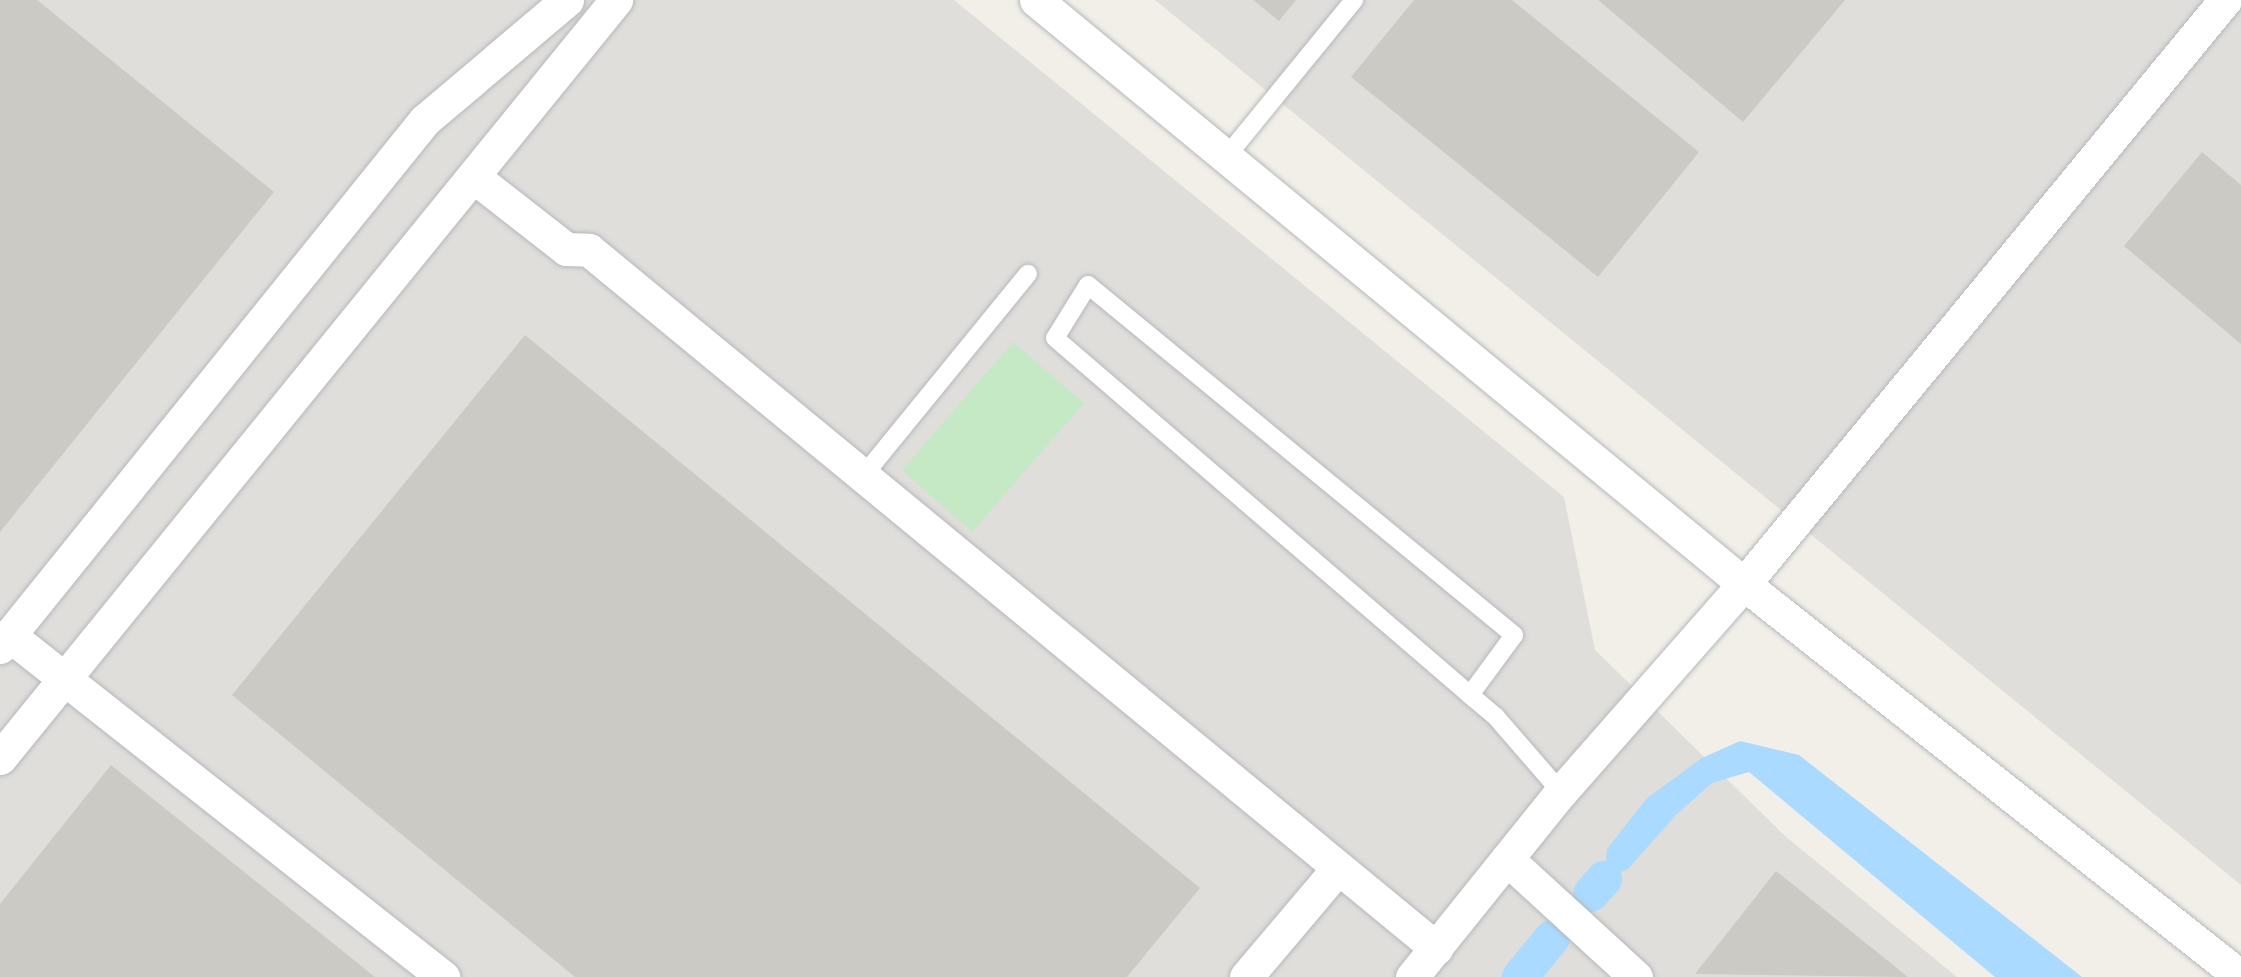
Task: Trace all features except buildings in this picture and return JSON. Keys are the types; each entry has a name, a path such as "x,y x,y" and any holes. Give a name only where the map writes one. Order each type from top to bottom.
{"street":[{"path":"0,758 65,678 474,177 608,12 570,0 425,120 5,641 65,678 443,977"},
{"path":"1036,0 1744,584 2241,977"},
{"path":"1412,977 1561,792 1744,584 2225,0"},
{"path":"474,177 566,249 589,250 1436,948"},
{"path":"1507,859 1636,977"},
{"path":"1246,977 1338,868"}],"lane":[{"path":"1226,157 1354,0"},
{"path":"862,476 1028,274"},
{"path":"1470,695 1514,635 1088,285 1055,338 1470,695 1496,717 1561,792"}],"shaded area":[{"path":"0,0 954,0 1564,497 1595,650 1785,836 1957,977 0,977"},
{"path":"1155,0 2241,0 2241,885"}],"green space":[{"path":"1013,342 1084,403 972,532 902,470"}],"water":[{"path":"1740,741 1799,755 2082,977 1995,977 1749,772 1712,783 1676,815 1628,869 1604,879 1607,849 1646,799 1702,758"}],"waterway":[{"path":"1591,894 1604,879"},
{"path":"1520,977 1552,938"}]}
